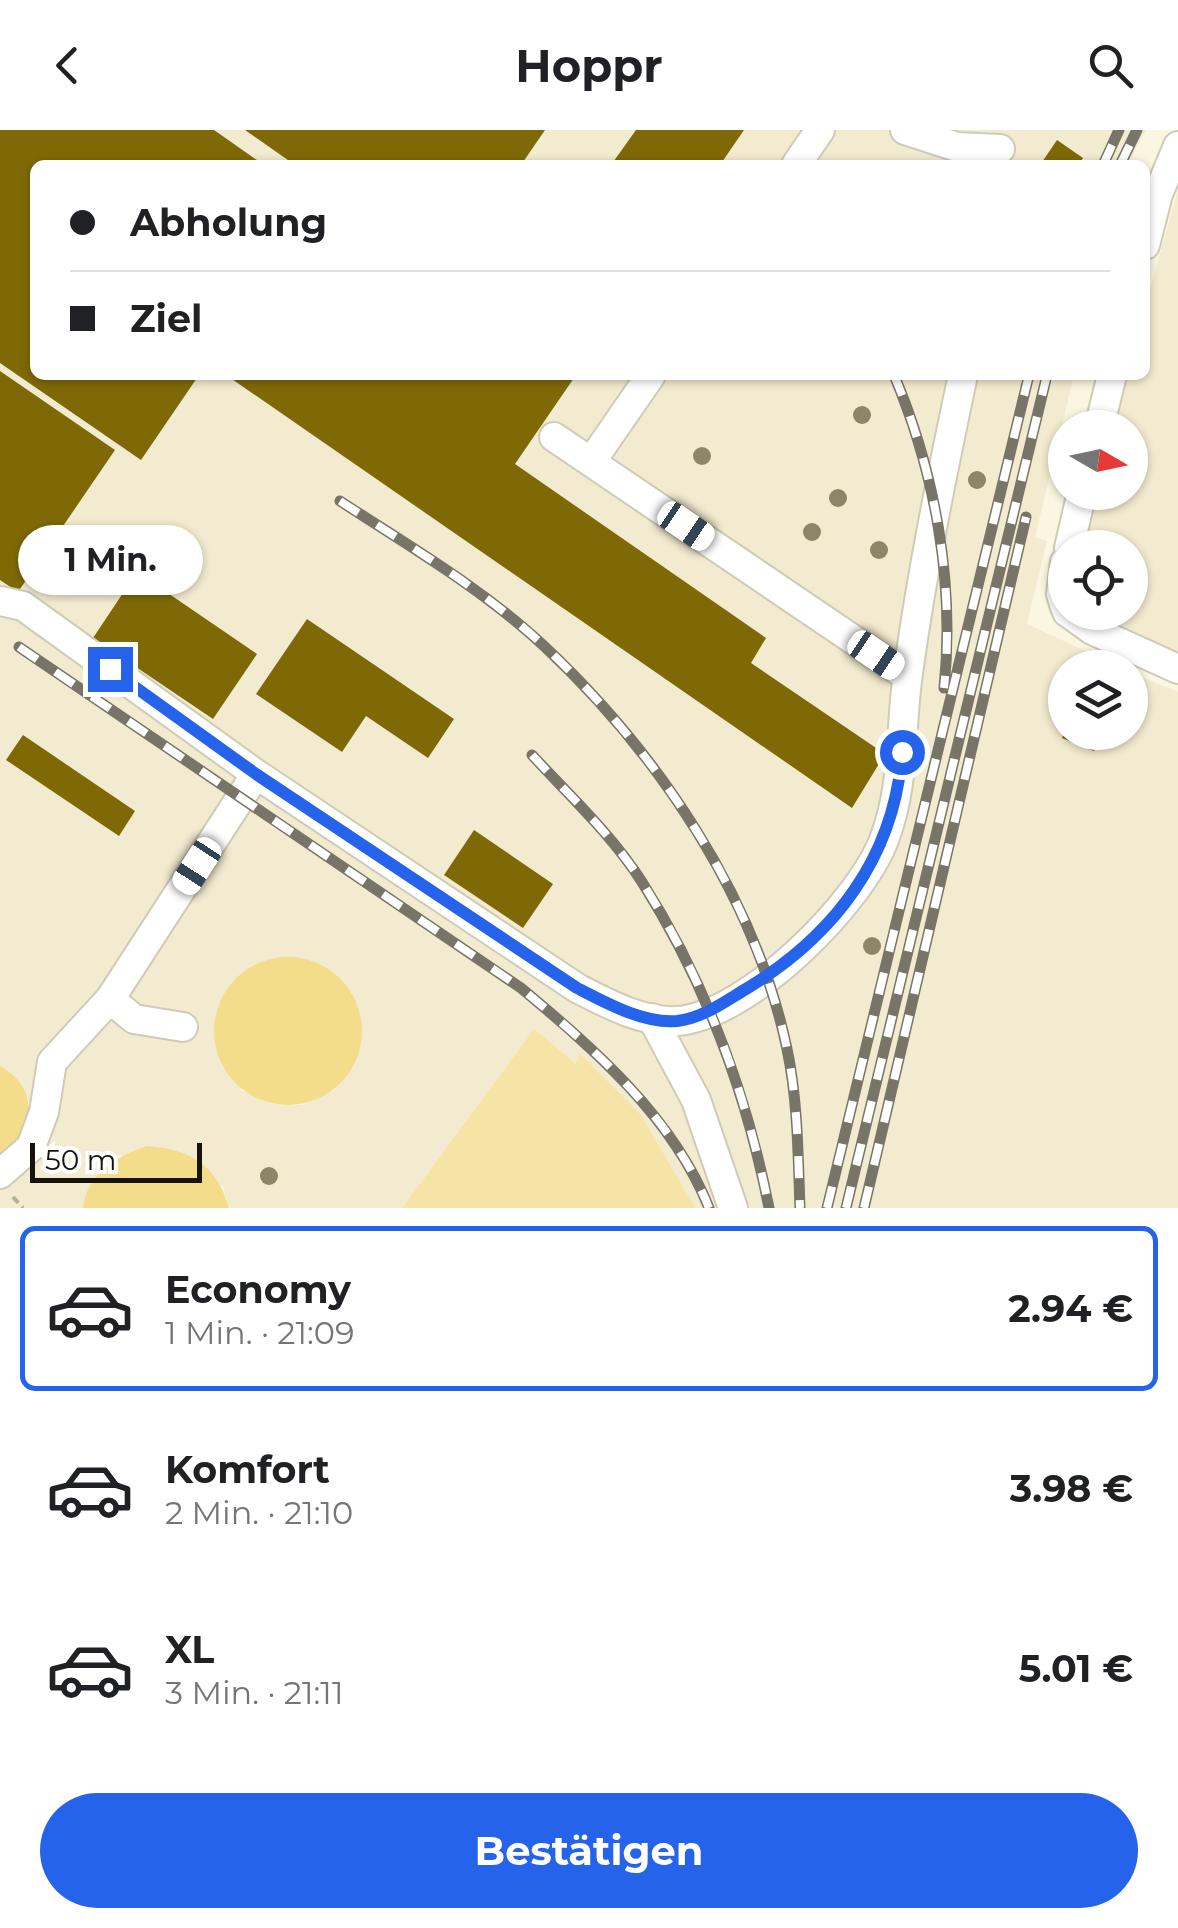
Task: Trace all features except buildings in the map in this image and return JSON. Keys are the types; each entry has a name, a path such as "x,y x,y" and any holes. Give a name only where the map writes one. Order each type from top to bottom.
{"street":[{"path":"799,160 820,130"},
{"path":"905,130 957,147 1001,148"},
{"path":"1150,225 1178,146"},
{"path":"591,462 648,380"},
{"path":"0,601 23,606 256,774 577,988 612,1006 652,1018 674,1021 695,1017 766,977 825,928 857,891 884,840 900,790 908,676 935,506 963,380"},
{"path":"1103,410 1111,380"},
{"path":"554,436 908,676"},
{"path":"1092,630 1178,668"},
{"path":"0,1174 31,1147 44,1112 52,1062 110,999 256,774"},
{"path":"110,999 134,1019 184,1028"},
{"path":"652,1018 696,1100 733,1208"}],"shaded area":[{"path":"0,130 1146,130 1130,160 30,160 30,380 1073,380 1066,410 1048,410 1048,483 1035,537 1047,541 1027,624 1083,650 1048,650 1048,750 1148,750 1148,680 1178,692 1178,1208 646,1208 534,1029 402,1208 229,1208 223,1186 119,1155 97,1175 83,1208 0,1208 0,1160 29,1126 30,1105 22,1084 0,1066","holes":["335,973 351,992 361,1016 354,1066 333,1091 303,1105 270,1104 240,1090"]},
{"path":"1178,190 1178,652 1128,630 1148,630 1148,530 1088,530 1093,510 1148,510 1148,410 1118,410 1126,380 1150,380 1150,288"},
{"path":"288,957 316,963 340,979 356,1003 362,1031 356,1059 340,1083 316,1099 288,1105 260,1099 236,1083 220,1059 214,1031 220,1003 236,979 260,963"},
{"path":"534,1029 576,1064 580,1054 641,1115 695,1208 402,1208"},
{"path":"0,1066 23,1087 28,1112 20,1138 0,1160"},
{"path":"147,1146 176,1151 200,1162 217,1181 229,1208 83,1208 90,1185 105,1168"}],"railway":[{"path":"1105,160 1119,130"},
{"path":"1122,160 1137,130"},
{"path":"896,380 921,450 938,528 947,608 944,688"},
{"path":"827,1208 1028,380"},
{"path":"846,1208 1046,380"},
{"path":"340,501 471,587 544,646 625,732 696,830 726,882 772,992 793,1088 800,1208"},
{"path":"864,1208 1026,517"},
{"path":"19,647 521,988 603,1060 653,1114 694,1175 709,1208"},
{"path":"532,755 630,865 686,959 736,1080 769,1208"}],"route":[{"path":"110,669 256,774 577,988 612,1006 674,1021 712,1010 786,963 825,928 857,891 884,840 900,790 902,752"}]}
